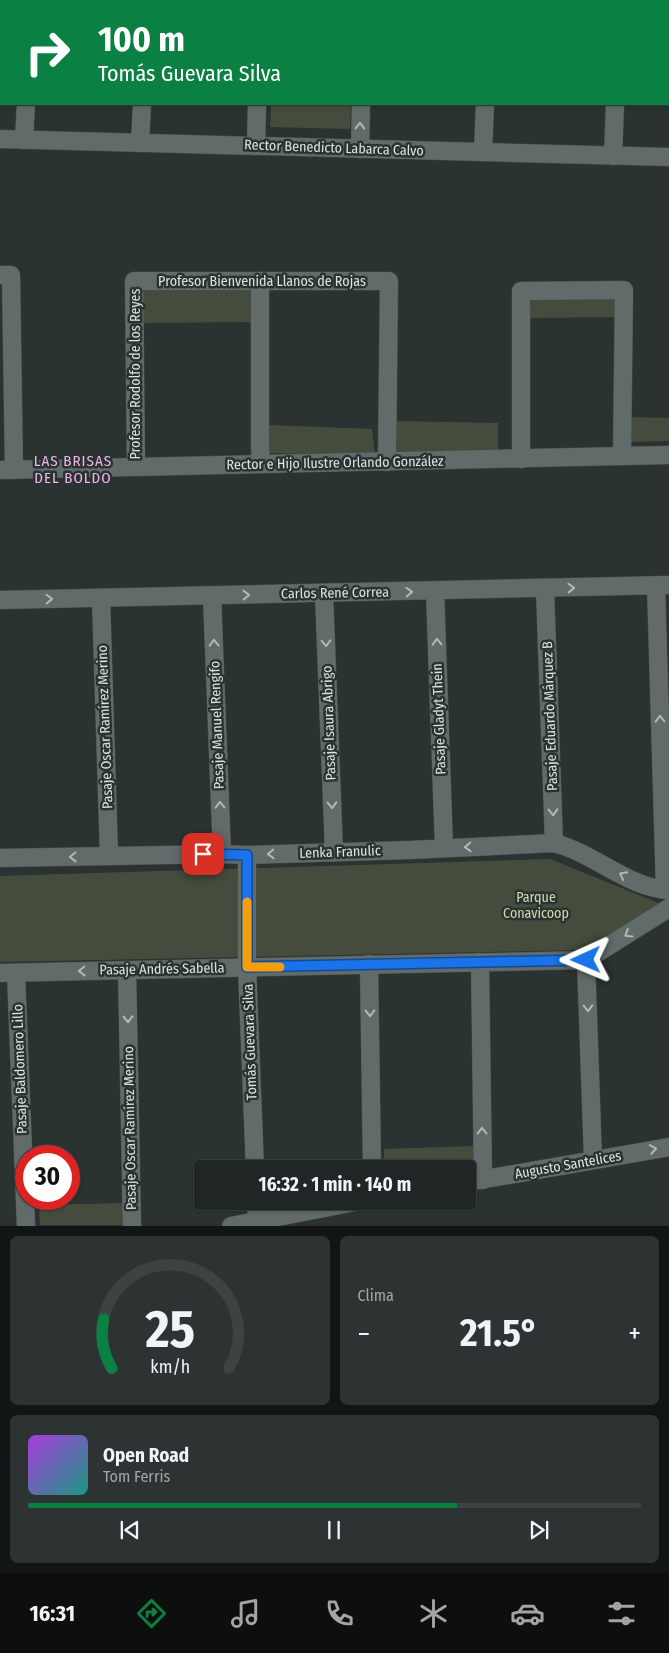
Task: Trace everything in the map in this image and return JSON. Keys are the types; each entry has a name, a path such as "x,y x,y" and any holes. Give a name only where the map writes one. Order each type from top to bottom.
{"street":[{"path":"24,140 26,105"},
{"path":"140,143 142,105"},
{"path":"256,146 257,105"},
{"path":"360,149 361,105"},
{"path":"483,152 485,105"},
{"path":"613,156 615,105"},
{"name":"Rector Benedicto Labarca Calvo","path":"0,139 669,157"},
{"path":"6,275 7,470"},
{"path":"260,281 261,464"},
{"name":"Profesor Bienvenida Llanos de Rojas","path":"134,282 389,281 387,462"},
{"name":"Profesor Rodolfo de los Reyes","path":"134,282 136,467"},
{"path":"521,458 521,291 624,290 622,456"},
{"name":"Rector e Hijo Ilustre Orlando González","path":"7,470 669,455"},
{"path":"662,585 667,890"},
{"name":"Carlos René Correa","path":"0,600 662,585"},
{"name":"Pasaje Eduardo Márquez B","path":"545,589 554,843"},
{"name":"Pasaje Gladyt Thein","path":"435,591 444,848"},
{"name":"Pasaje Isaura Abrigo","path":"324,594 334,852"},
{"name":"Pasaje Manuel Rengifo","path":"212,596 222,854"},
{"name":"Pasaje Oscar Ramírez Merino","path":"101,598 108,856"},
{"name":"Lenka Franulic","path":"0,858 247,855 554,843 572,848 638,882 667,890"},
{"name":"Tomás Guevara Silva","path":"247,855 247,967 255,1160"},
{"path":"593,1160 586,960 669,908"},
{"name":"Pasaje Andrés Sabella","path":"8,973 586,960"},
{"path":"475,1160 480,962"},
{"path":"369,964 372,1160"},
{"name":"Pasaje Oscar Ramírez Merino","path":"127,970 132,1226"},
{"name":"Pasaje Baldomero Lillo","path":"8,973 26,1226"},
{"name":"Augusto Santelices","path":"476,1181 669,1147"},
{"path":"256,1210 257,1220"},
{"path":"231,1226 311,1210"}],"green space":[{"path":"271,105 351,105 350,129 270,127"},
{"path":"256,284 255,322 139,323 138,285"},
{"path":"527,294 619,294 619,317 527,318"},
{"path":"628,417 669,418 669,441 629,442"},
{"path":"396,421 498,423 498,452 397,454"},
{"path":"269,425 372,429 375,456 270,453"},
{"name":"Parque Conavicoop","path":"550,859 666,906 579,950 0,962 0,876"},
{"path":"475,1146 475,1160 384,1160 384,1149"},
{"path":"127,1203 128,1225 40,1225 39,1210 80,1210 80,1204"}],"slow traffic":[{"path":"247,902 247,967 280,967"}],"district":[{"name":"LAS BRISAS DEL BOLDO","path":"73,470"}],"route":[{"path":"203,854 247,855 247,967 586,960"}]}
